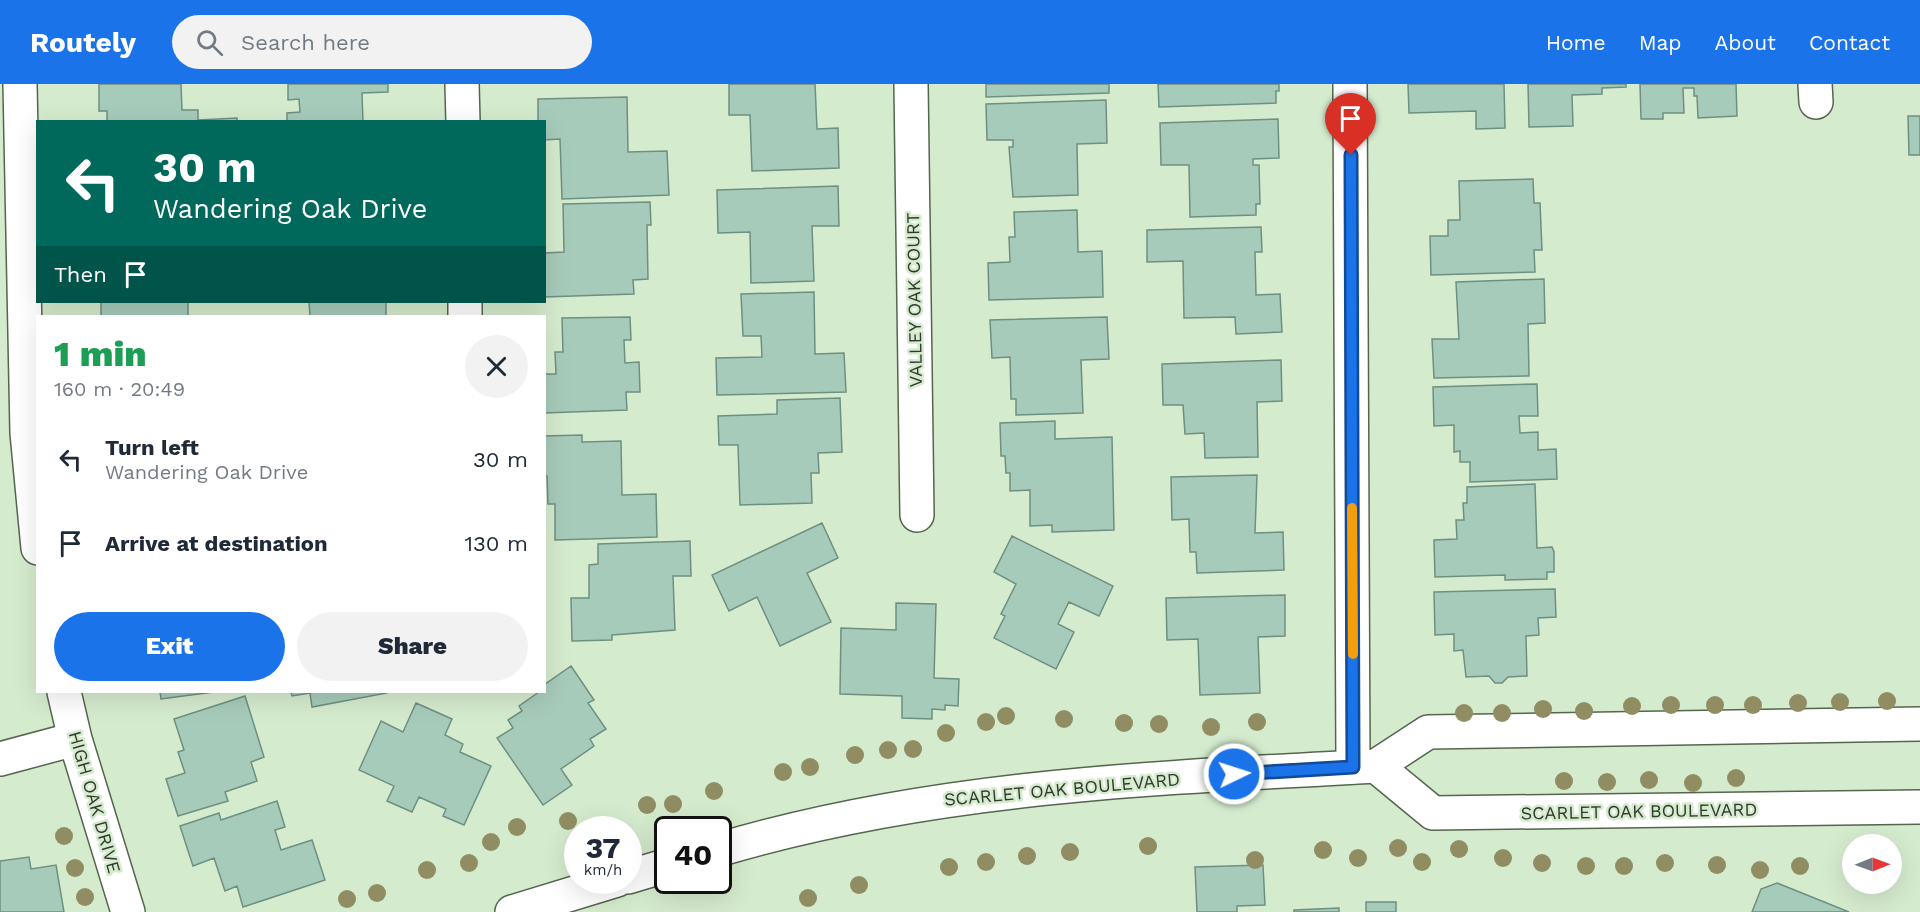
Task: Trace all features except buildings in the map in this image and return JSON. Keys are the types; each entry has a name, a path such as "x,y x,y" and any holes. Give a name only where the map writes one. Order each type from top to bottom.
{"street":[{"path":"20,84 30,213 27,433 36,527"},
{"path":"462,84 463,120"},
{"name":"VALLEY OAK COURT","path":"911,84 917,515"},
{"path":"1350,84 1365,766"},
{"name":"HIGH OAK DRIVE","path":"64,693 75,739 128,912"},
{"name":"SCARLET OAK BOULEVARD","path":"732,846 879,810 997,792 1365,766 1428,732 1920,724"},
{"path":"0,759 75,739"},
{"name":"SCARLET OAK BOULEVARD","path":"1365,766 1434,813 1920,807"},
{"path":"512,912 571,894"}],"slow traffic":[{"path":"1352,508 1353,654"}],"route":[{"path":"1234,774 1353,767 1351,155"}]}
